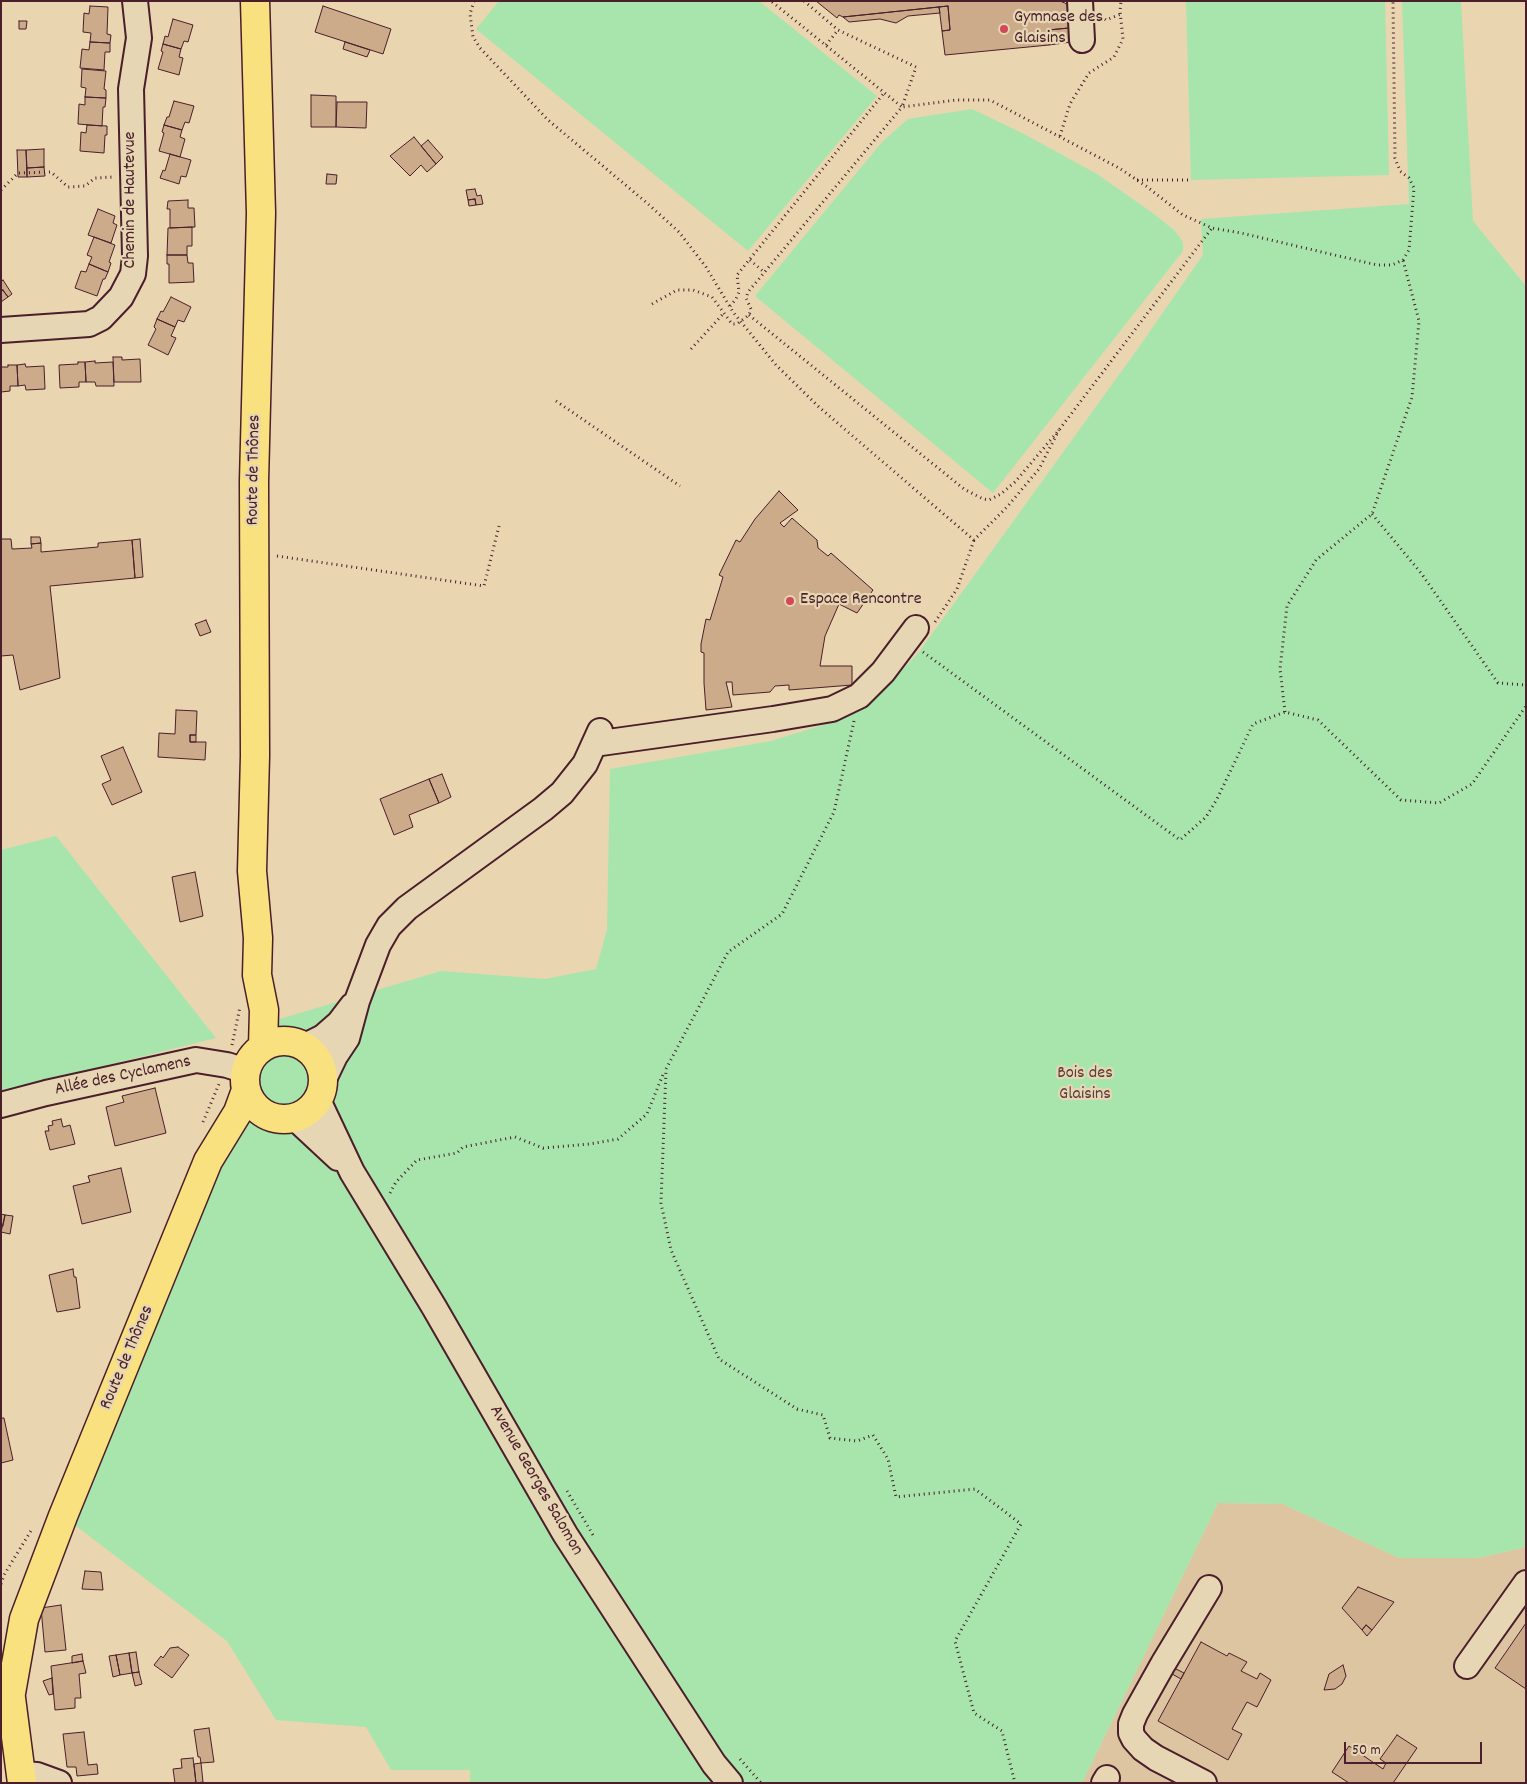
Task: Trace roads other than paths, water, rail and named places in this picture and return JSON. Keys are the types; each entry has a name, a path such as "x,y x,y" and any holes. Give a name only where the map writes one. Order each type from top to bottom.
{"main road":[{"name":"Route de Thônes","path":"255,1 261,214 254,481 255,746 252,871 258,938 257,975 264,1010 263,1047"},
{"name":"Route de Thônes","path":"258,938 277,1006 298,1043"},
{"path":"276,1041 298,1043 318,1060 321,1090 304,1114 284,1118 261,1112 252,1102 240,1075 263,1047 276,1041"},
{"name":"Route de Thônes","path":"22,1778 4,1646 10,1612 21,1584 63,1516 194,1200 208,1161 238,1112 240,1075"},
{"name":"Route de Thônes","path":"194,1200 240,1137 257,1124 284,1118"}],"street":[{"name":"Chemin de Hautevue","path":"1,330 89,324 101,318 121,297 133,274 135,256 131,89 139,38 135,1"},
{"path":"1080,1 1082,40"},
{"path":"321,1090 335,1056 347,1038 357,1001 382,935 398,916 562,793 578,774 597,738 764,721 832,709 859,696 919,631"},
{"path":"298,1043 323,1037 339,1023 357,1001"},
{"name":"Allée des Cyclamens","path":"1,1105 46,1093 196,1060 240,1075"},
{"name":"Avenue Georges Salomon","path":"321,1090 352,1172 434,1307 565,1534 714,1764 730,1783"},
{"name":"Avenue Georges Salomon","path":"284,1118 321,1140 352,1172"},
{"path":"1467,1666 1526,1583"},
{"path":"1204,1783 1143,1749 1134,1739 1131,1724 1163,1664 1209,1588"},
{"path":"22,1778 37,1775 59,1783"}],"place":[{"name":"Gymnase des Glaisins","path":"1004,29"},
{"name":"Espace Rencontre","path":"790,601"}],"park label":[{"name":"Bois des Glaisins","path":"1085,1085"}]}
